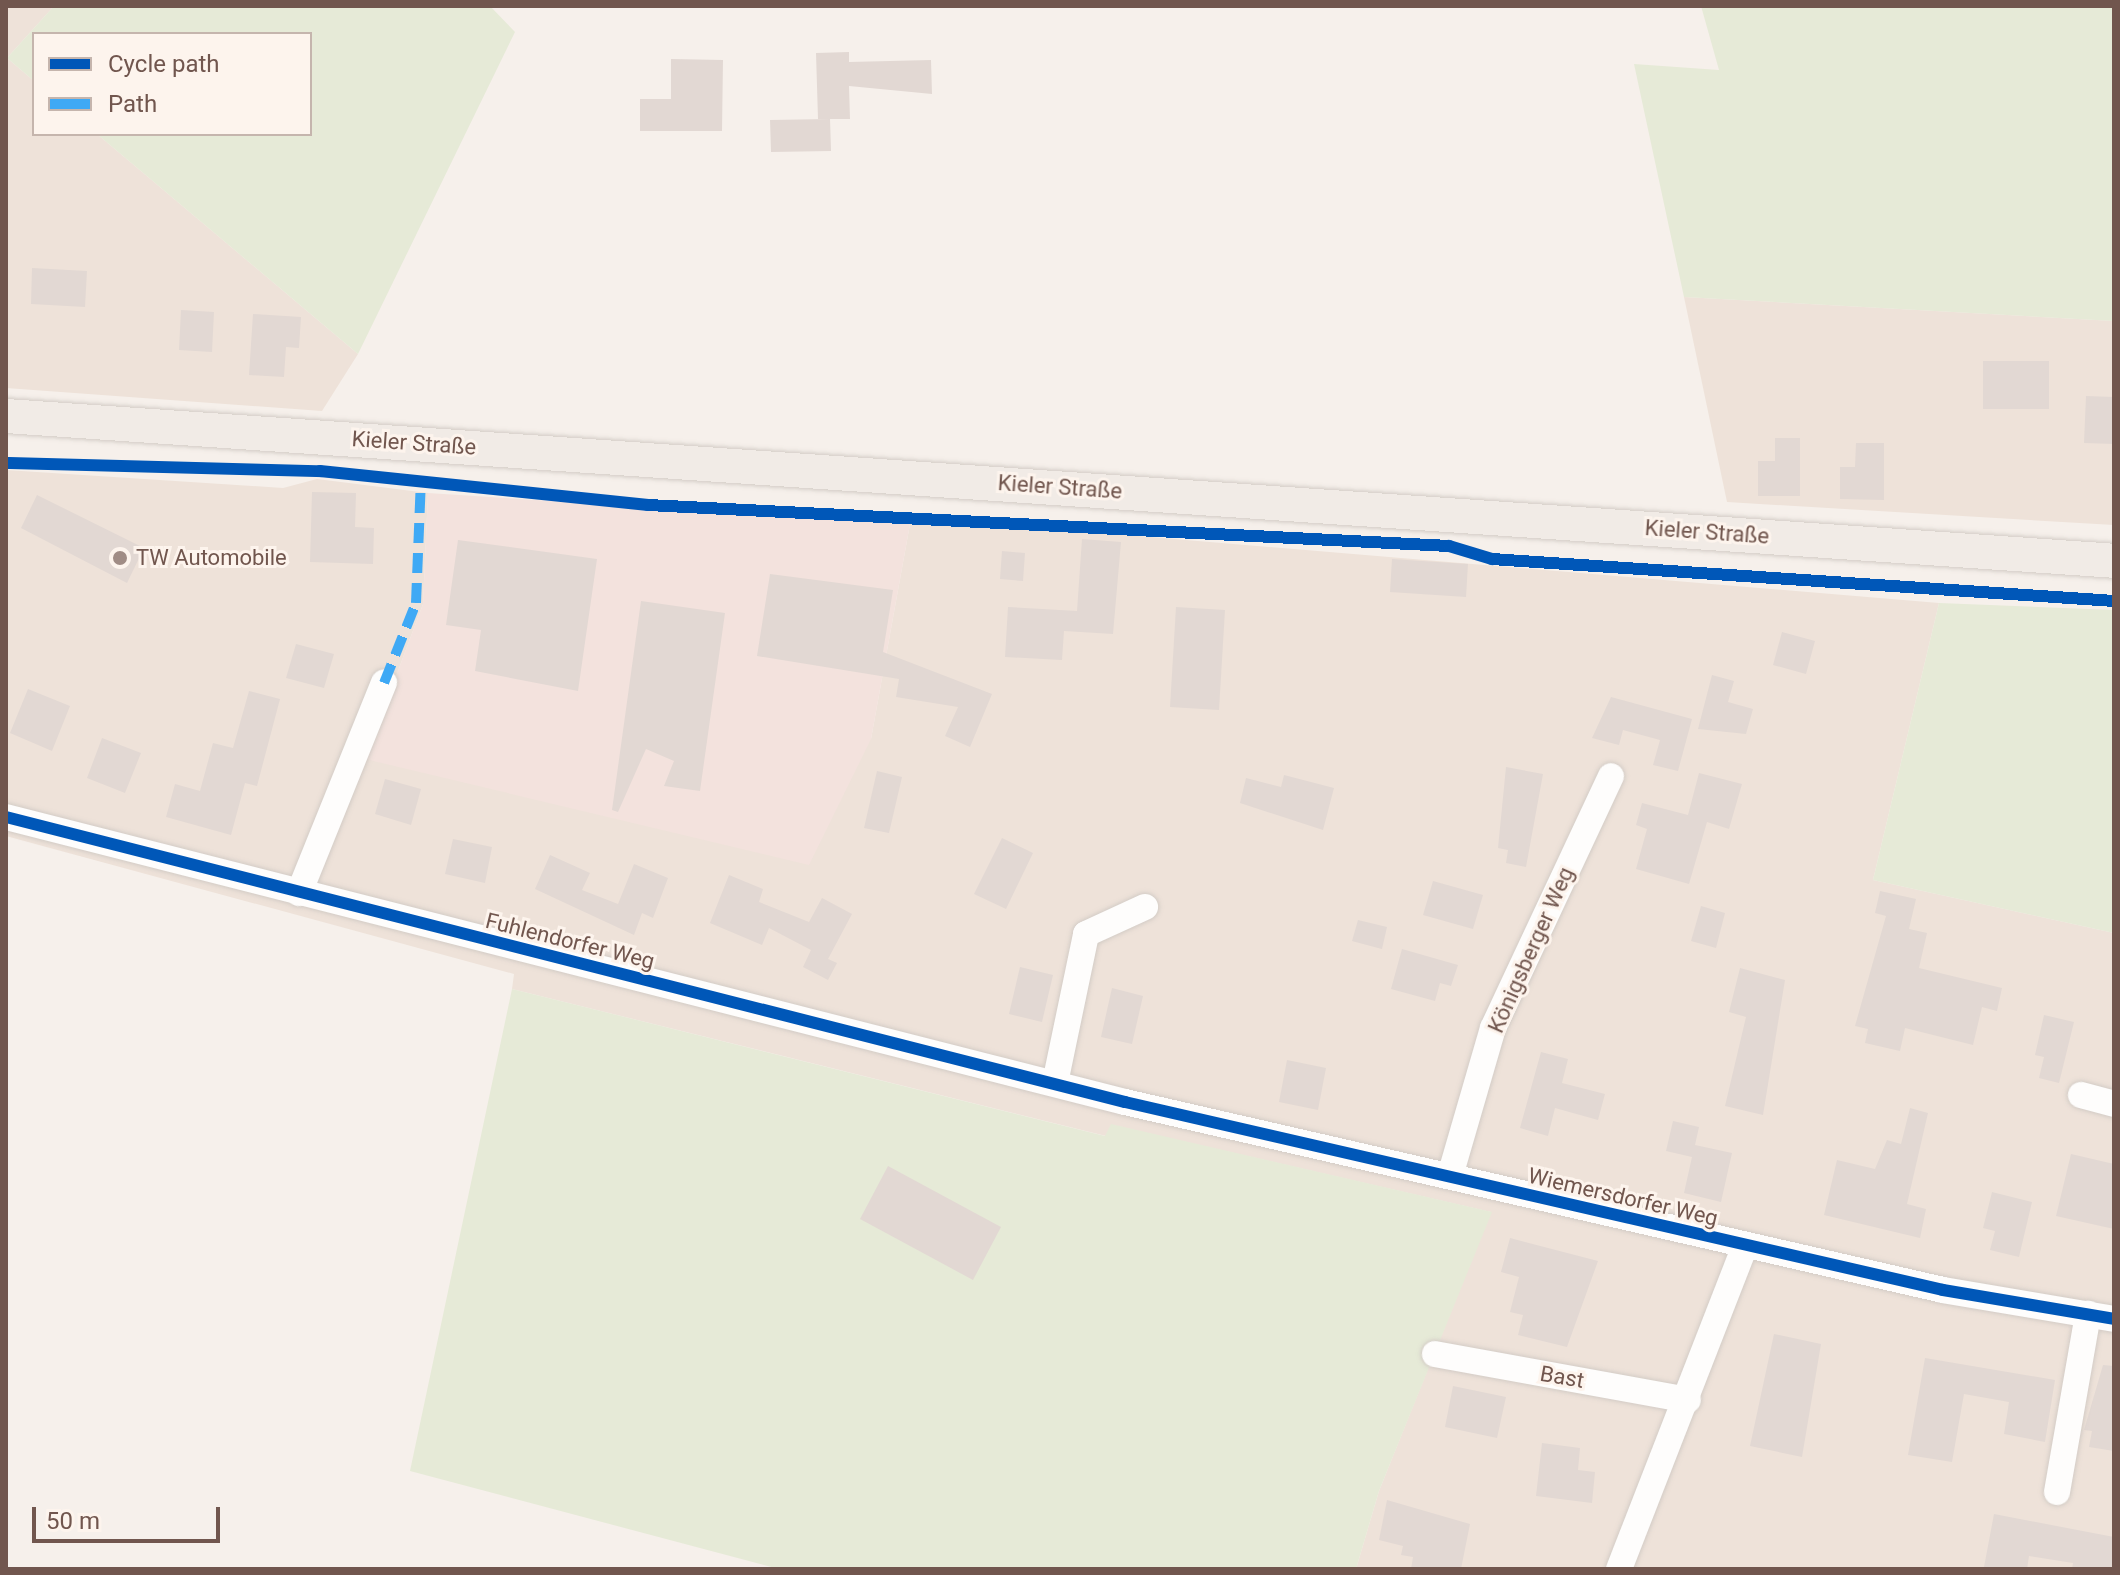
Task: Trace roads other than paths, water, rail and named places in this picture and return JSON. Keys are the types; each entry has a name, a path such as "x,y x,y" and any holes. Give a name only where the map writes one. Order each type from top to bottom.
{"main road":[{"name":"Kieler Straße","path":"6,416 2114,561"}],"street":[{"path":"299,893 384,683"},
{"name":"Königsberger Weg","path":"1450,1176 1493,1028 1611,776"},
{"name":"Fuhlendorfer Weg","path":"6,817 1125,1102"},
{"path":"1055,1083 1086,934 1145,907"},
{"path":"2081,1095 2114,1104"},
{"name":"Wiemersdorfer Weg","path":"1125,1102 1745,1246 2114,1319"},
{"path":"1619,1569 1688,1400 1745,1246"},
{"path":"2057,1492 2088,1314"},
{"name":"Bast","path":"1435,1354 1688,1400"}],"place":[{"name":"TW Automobile","path":"120,558"}]}
